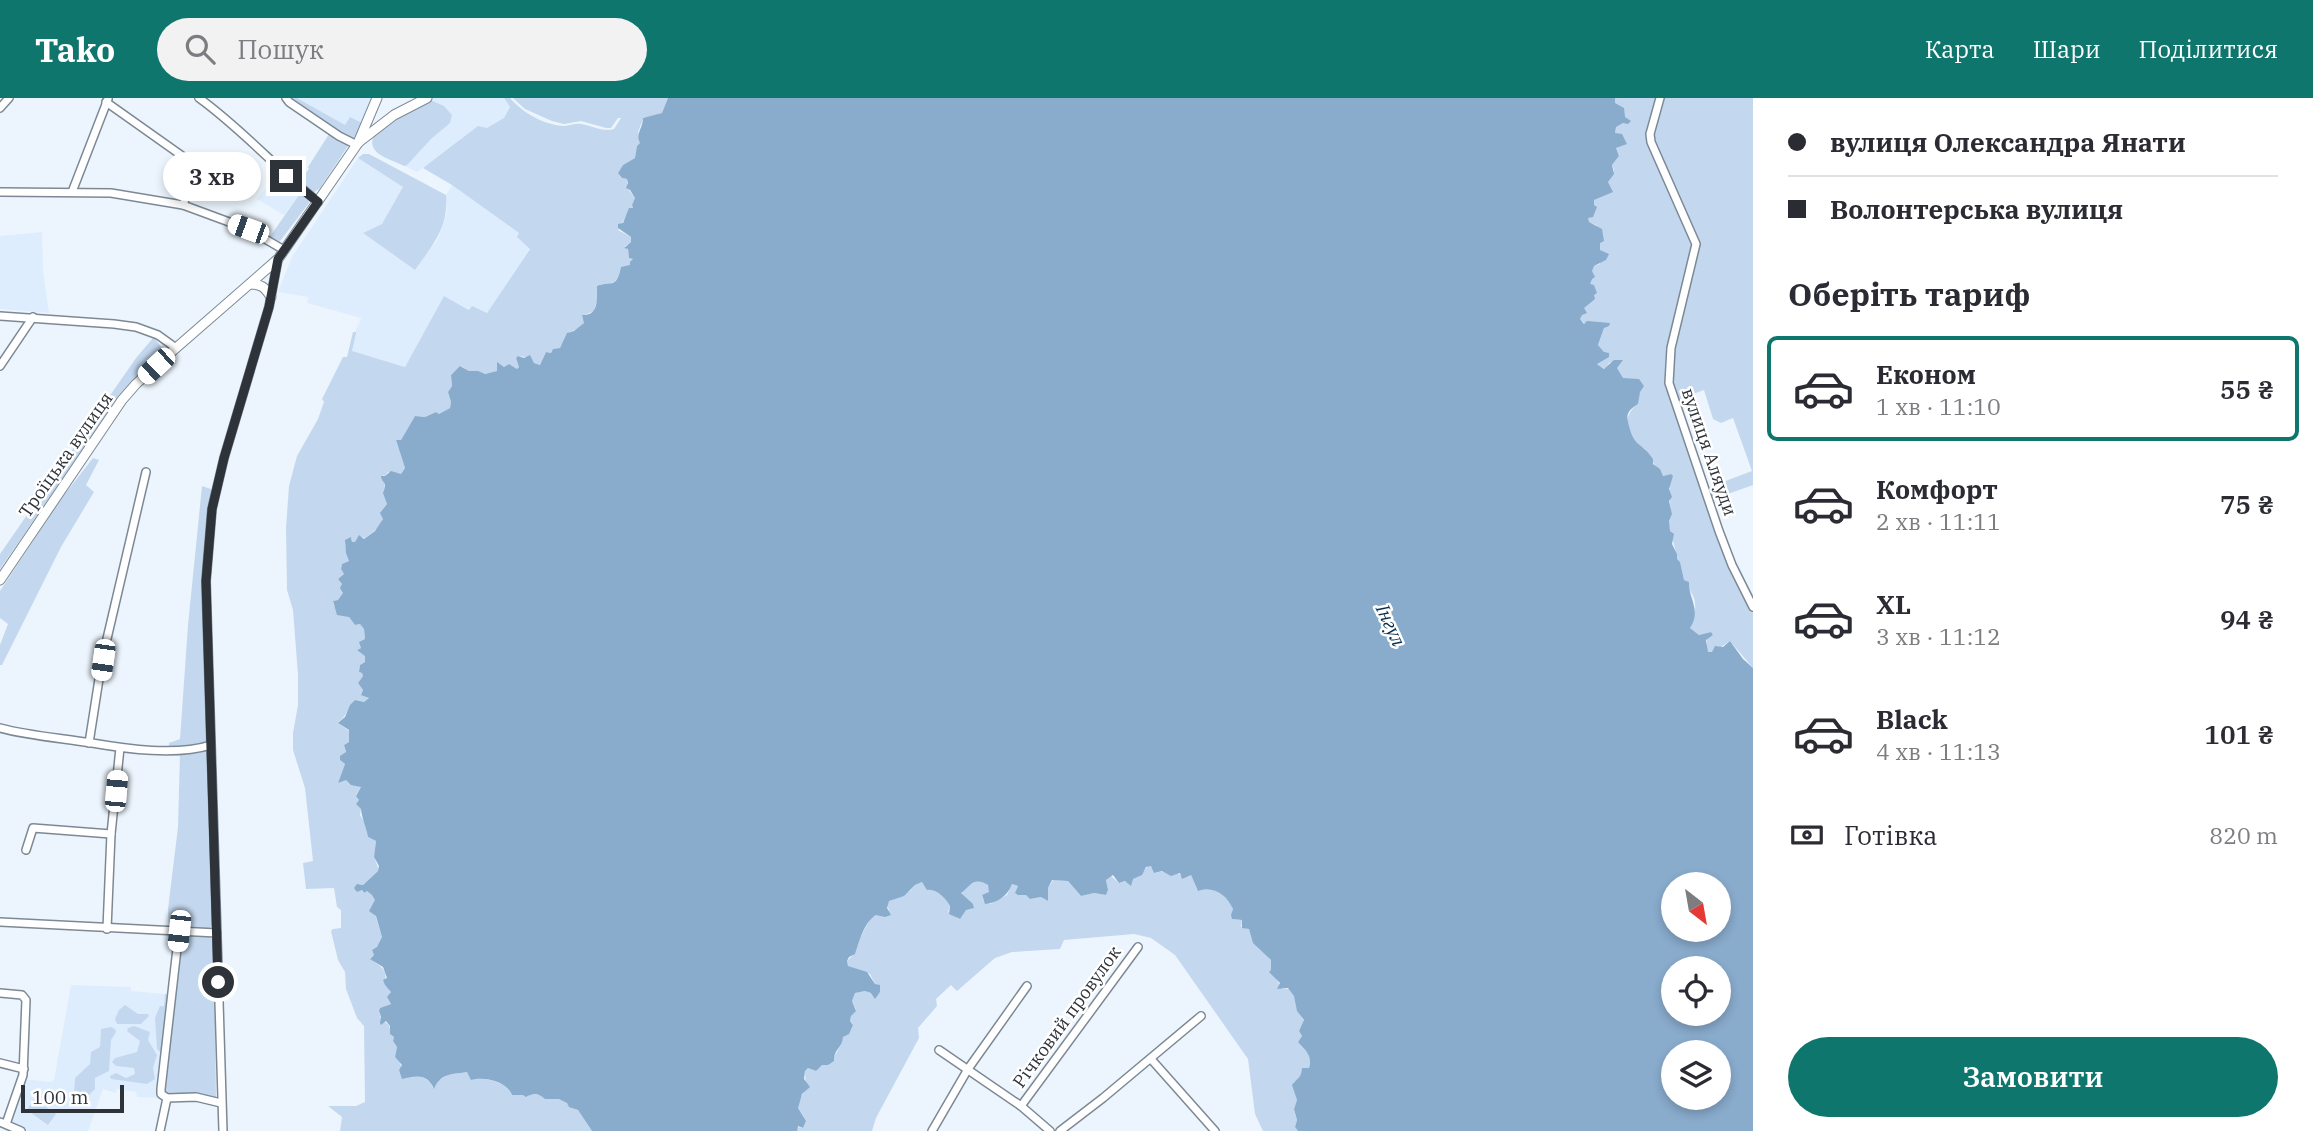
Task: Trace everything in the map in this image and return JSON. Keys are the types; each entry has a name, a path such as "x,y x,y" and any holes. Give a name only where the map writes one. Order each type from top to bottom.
{"main road":[{"name":"Троїцька вулиця","path":"0,580 122,400 136,384 278,259 357,144 377,98"},
{"path":"357,144 394,115 427,98"},
{"path":"250,284 265,287 271,297"}],"street":[{"path":"0,108 9,98"},
{"path":"200,98 318,202"},
{"path":"286,98 339,136 357,144"},
{"name":"вулиця Аляуди","path":"1660,98 1650,134 1651,142 1696,244 1671,348 1670,383 1719,531 1753,607"},
{"path":"72,192 107,100 195,166 183,205"},
{"path":"0,192 111,193 183,205 248,229 284,250"},
{"path":"223,1131 206,581 212,509 224,458 271,297 278,259"},
{"path":"0,316 136,327 158,335 176,348"},
{"path":"0,366 33,317"},
{"path":"89,743 103,660 146,472"},
{"path":"0,728 120,748 184,751 211,745"},
{"path":"107,929 111,834 120,748"},
{"path":"26,849 33,828 111,834"},
{"path":"0,922 217,933"},
{"path":"179,931 161,1094 167,1098 195,1097 221,1103"},
{"name":"Річковий провулок","path":"1021,1106 1138,947"},
{"path":"932,1131 968,1069 1027,986"},
{"path":"0,993 22,995 26,998 24,1069 3,1123 20,1131"},
{"path":"1060,1131 1151,1059 1200,1016"},
{"path":"939,1050 1021,1106 1050,1131"},
{"path":"1151,1059 1215,1131"},
{"path":"0,1063 24,1069"},
{"path":"160,1131 167,1098"}],"shaded area":[{"path":"288,98 297,98 345,125 350,117 362,123 352,141"},
{"path":"297,98 372,98 362,123 345,125"},
{"path":"433,98 504,98 510,107 504,118 495,125 461,138 417,172 379,154 372,140 416,107"},
{"path":"504,98 510,98 521,109 542,121 564,126 581,124 605,130 614,129 621,118 618,118 611,128 581,121 564,124 525,109 513,98 668,98 662,113 646,119 644,117 638,132 640,143 635,158 623,165 618,173 627,179 628,189 635,198 633,208 618,230 631,237 631,242 624,247 628,249 629,258 633,259 630,266 621,267 615,281 597,286 598,297 594,311 582,316 585,321 576,330 569,332 560,348 553,349 551,353 546,352 540,365 534,363 531,358 518,356 517,369 509,364 504,367 497,363 497,371 485,374 469,371 461,366 451,375 452,386 448,392 450,408 439,414 436,412 425,417 415,416 401,440 396,440 405,468 401,474 388,472 383,475 387,504 381,512 383,519 378,528 365,538 359,536 352,542 352,538 345,544 349,561 342,564 344,574 338,579 342,584 343,594 333,601 334,606 355,625 360,624 364,629 365,639 360,642 361,648 357,650 365,655 365,662 360,665 359,672 363,676 358,683 363,690 361,694 369,698 364,702 355,700 338,723 349,731 349,742 344,745 346,753 340,757 345,764 338,783 346,779 361,787 356,795 359,800 356,804 361,809 360,815 368,837 376,841 374,857 379,870 363,885 359,884 357,892 367,891 375,900 375,914 382,937 377,948 372,950 374,955 370,958 383,969 385,985 391,990 390,996 387,997 391,1004 379,1011 381,1020 386,1022 390,1034 394,1037 393,1041 397,1047 395,1057 402,1068 399,1070 403,1077 421,1077 433,1088 448,1075 467,1072 472,1080 474,1078 496,1082 512,1095 558,1098 578,1110 592,1131 340,1131 342,1117 328,1106 356,1106 365,1102 364,1026 357,1018 346,989 345,972 338,960 331,931 341,928 341,910 337,907 334,888 306,889 303,863 313,861 305,788 293,750 298,675 293,610 287,590 286,528 289,486 297,456 318,419 324,402 322,399 343,357 347,357 360,317 352,351 405,367 444,296 469,310 472,306 487,313 530,249 517,237 519,233 452,185 423,168 478,126 487,128 504,118 510,107"},
{"path":"1615,98 1657,98 1646,138 1693,245 1667,366 1730,566 1753,613 1753,668 1730,641 1712,653 1707,652 1707,639 1713,635 1711,632 1699,635 1690,628 1695,614 1695,602 1689,582 1684,580 1669,527 1671,474 1663,476 1645,449 1633,440 1628,428 1629,415 1638,404 1639,379 1623,379 1610,362 1605,369 1597,364 1604,352 1598,345 1604,328 1585,324 1580,319 1592,270 1600,264 1599,229 1588,222 1587,218 1596,207 1594,200 1610,188 1608,182 1614,170 1612,165 1619,156 1616,148 1623,145 1623,138 1615,133 1616,126 1623,123 1625,117 1614,103"},
{"path":"1664,98 1753,98 1753,485 1711,500 1707,488 1752,471 1733,418 1721,423 1713,419 1704,390 1677,400 1673,364 1675,346 1697,256 1697,236 1655,143 1654,135"},
{"path":"430,100 444,106 452,115 450,123 407,165 379,154 373,146 373,137 379,129 400,114"},
{"path":"331,131 350,143 320,188 313,193 298,182 309,169"},
{"path":"369,154 446,195 442,226 434,244 415,270 363,233 382,224 403,187 358,158"},
{"path":"358,158 404,187 382,224 363,233 415,270 438,239 447,212 446,195 452,185 520,233 530,248 487,313 470,310 444,296 405,367 351,351 361,318 307,303 308,297 278,292 292,257"},
{"path":"278,173 301,192 284,215 257,199"},
{"path":"301,192 308,198 309,203 280,241 269,238"},
{"path":"42,232 43,271 49,313 0,309 0,236"},
{"path":"154,337 161,347 158,356 119,397 0,569 0,554 136,358"},
{"path":"93,458 99,460 86,485 94,492 61,547 0,665 0,645 8,624 0,618 0,591 61,499"},
{"path":"202,486 211,489 212,493 203,584 208,739 195,748 169,748 169,743 180,739"},
{"path":"205,749 208,753 213,925 209,929 169,928 168,909 178,827 180,754"},
{"path":"1148,866 1156,873 1191,875 1197,889 1212,888 1222,894 1233,906 1232,919 1242,920 1241,927 1249,929 1259,947 1271,960 1271,970 1282,989 1290,989 1296,999 1297,1010 1304,1021 1299,1031 1302,1036 1298,1042 1310,1060 1309,1068 1304,1068 1299,1079 1293,1083 1297,1100 1294,1109 1297,1120 1295,1127 1298,1131 1263,1131 1255,1114 1248,1059 1175,955 1151,938 1134,934 1064,940 1060,949 1012,952 995,958 957,991 951,985 936,999 937,1006 918,1028 919,1038 876,1118 872,1131 797,1131 797,1127 803,1128 806,1121 798,1108 799,1100 806,1089 805,1071 808,1068 816,1071 822,1064 828,1065 835,1055 843,1037 849,1033 853,1024 850,1021 856,1010 852,1001 855,993 865,991 877,995 880,992 880,986 875,984 870,974 848,966 847,961 855,953 870,919 878,914 885,917 889,910 889,901 922,882 944,896 950,906 948,912 959,919 966,909 974,906 961,893 975,882 987,884 989,893 982,895 983,900 990,904 1007,895 1012,884 1018,886 1016,891 1031,899 1041,897 1048,901 1048,888 1053,880 1068,881 1081,896 1094,893 1106,895 1106,880 1111,876 1119,883 1135,878"},
{"path":"180,936 210,936 214,942 216,1098 166,1096 158,1092 161,1053 157,1049 155,1018 160,1006 164,1006 165,994 171,994"},
{"path":"71,985 131,987 131,991 165,994 158,1098 137,1097 136,1092 117,1089 116,1093 103,1089 88,1131 25,1131 10,1123 23,1079 54,1080"},
{"path":"125,1005 138,1014 149,1016 141,1024 117,1024 115,1019"},
{"path":"134,1026 150,1032 148,1040 157,1055 153,1068 155,1079 147,1084 111,1079 110,1076 116,1073 126,1078 135,1074 134,1068 116,1066 112,1062 115,1058 137,1052 140,1041 127,1031"},
{"path":"111,1027 116,1032 111,1040 109,1071 95,1078 95,1089 89,1095 74,1094 75,1078 90,1064 91,1052 100,1047 101,1029"},
{"path":"34,1099 56,1114 48,1125 27,1110"}],"water":[{"name":"Інгул","path":"668,98 1615,98 1615,103 1624,108 1625,117 1631,121 1616,127 1615,133 1622,134 1627,144 1616,148 1619,156 1612,165 1614,174 1608,182 1613,192 1594,200 1597,207 1593,217 1588,218 1589,222 1602,229 1604,241 1600,243 1600,250 1609,254 1606,260 1594,266 1592,271 1595,277 1590,284 1594,285 1597,293 1594,295 1595,299 1584,308 1587,313 1580,319 1584,324 1587,321 1610,323 1604,328 1598,345 1604,352 1609,353 1609,357 1597,364 1604,369 1614,360 1623,360 1617,368 1623,378 1639,379 1644,386 1638,404 1628,414 1628,422 1635,441 1653,459 1653,464 1660,469 1663,476 1673,476 1669,489 1672,497 1669,501 1672,514 1669,521 1670,531 1674,534 1672,544 1684,580 1689,582 1694,604 1695,615 1690,628 1699,635 1711,632 1713,635 1706,640 1708,652 1712,652 1715,646 1723,647 1730,641 1753,668 1753,1131 1298,1131 1295,1127 1297,1120 1294,1109 1297,1100 1292,1085 1300,1076 1302,1068 1309,1068 1310,1060 1298,1042 1302,1036 1299,1031 1304,1020 1297,1011 1294,996 1288,988 1277,989 1280,983 1269,972 1271,960 1253,943 1249,929 1242,928 1242,920 1232,919 1233,909 1227,899 1214,890 1198,891 1191,875 1182,879 1180,873 1171,876 1162,871 1154,873 1151,866 1146,867 1142,875 1133,879 1131,886 1125,881 1119,883 1113,875 1106,880 1106,895 1094,893 1081,896 1068,881 1052,880 1048,888 1048,901 1041,897 1030,899 1026,895 1018,895 1015,893 1018,886 1012,884 1002,898 985,904 982,895 989,892 988,885 979,881 961,893 974,908 966,910 960,919 949,914 950,906 943,897 937,892 927,890 922,882 904,896 889,901 887,908 891,915 876,915 868,922 855,954 847,961 848,966 867,972 875,984 880,985 880,992 875,999 871,993 865,991 855,993 852,1001 856,1011 850,1021 853,1025 849,1034 843,1037 834,1061 822,1065 816,1071 808,1068 805,1071 804,1079 810,1087 802,1094 798,1108 806,1121 803,1128 798,1126 797,1131 592,1131 578,1110 559,1099 545,1099 536,1094 526,1097 512,1095 500,1083 482,1079 471,1080 467,1072 444,1077 434,1089 424,1078 402,1079 399,1070 402,1065 395,1057 397,1047 390,1034 390,1026 386,1021 381,1025 380,1023 380,1008 391,1004 387,997 391,992 383,980 387,978 383,967 370,959 374,955 372,950 377,947 382,937 376,916 369,911 375,900 367,891 357,892 354,888 357,884 363,885 378,871 379,866 374,857 376,841 368,837 361,809 356,804 359,800 356,796 361,787 351,785 346,780 338,783 345,764 340,760 340,756 346,752 344,745 349,742 349,730 338,723 355,700 364,702 369,698 361,695 363,690 358,683 363,676 359,672 360,665 365,662 365,656 357,650 361,648 359,642 365,639 364,629 360,624 355,625 349,617 337,615 333,601 338,600 343,593 338,579 344,574 342,564 349,561 345,540 351,537 352,542 355,542 359,535 364,539 375,531 383,519 380,513 387,504 383,493 385,484 381,476 391,471 401,474 405,468 396,440 401,440 415,416 425,417 436,412 439,414 450,408 448,392 452,386 451,375 460,366 485,374 497,371 497,362 504,367 509,364 517,369 519,367 516,358 530,355 534,363 540,365 546,352 551,353 553,349 560,348 567,333 584,323 582,315 592,313 597,301 597,286 615,282 621,267 630,265 633,259 629,258 628,249 624,248 631,242 631,237 618,228 618,224 623,223 629,208 633,208 635,198 626,188 627,179 618,173 623,165 635,158 643,118 662,113"}],"route":[{"path":"218,982 206,581 209,532 216,488 269,307 278,259 318,202 286,176"}]}
